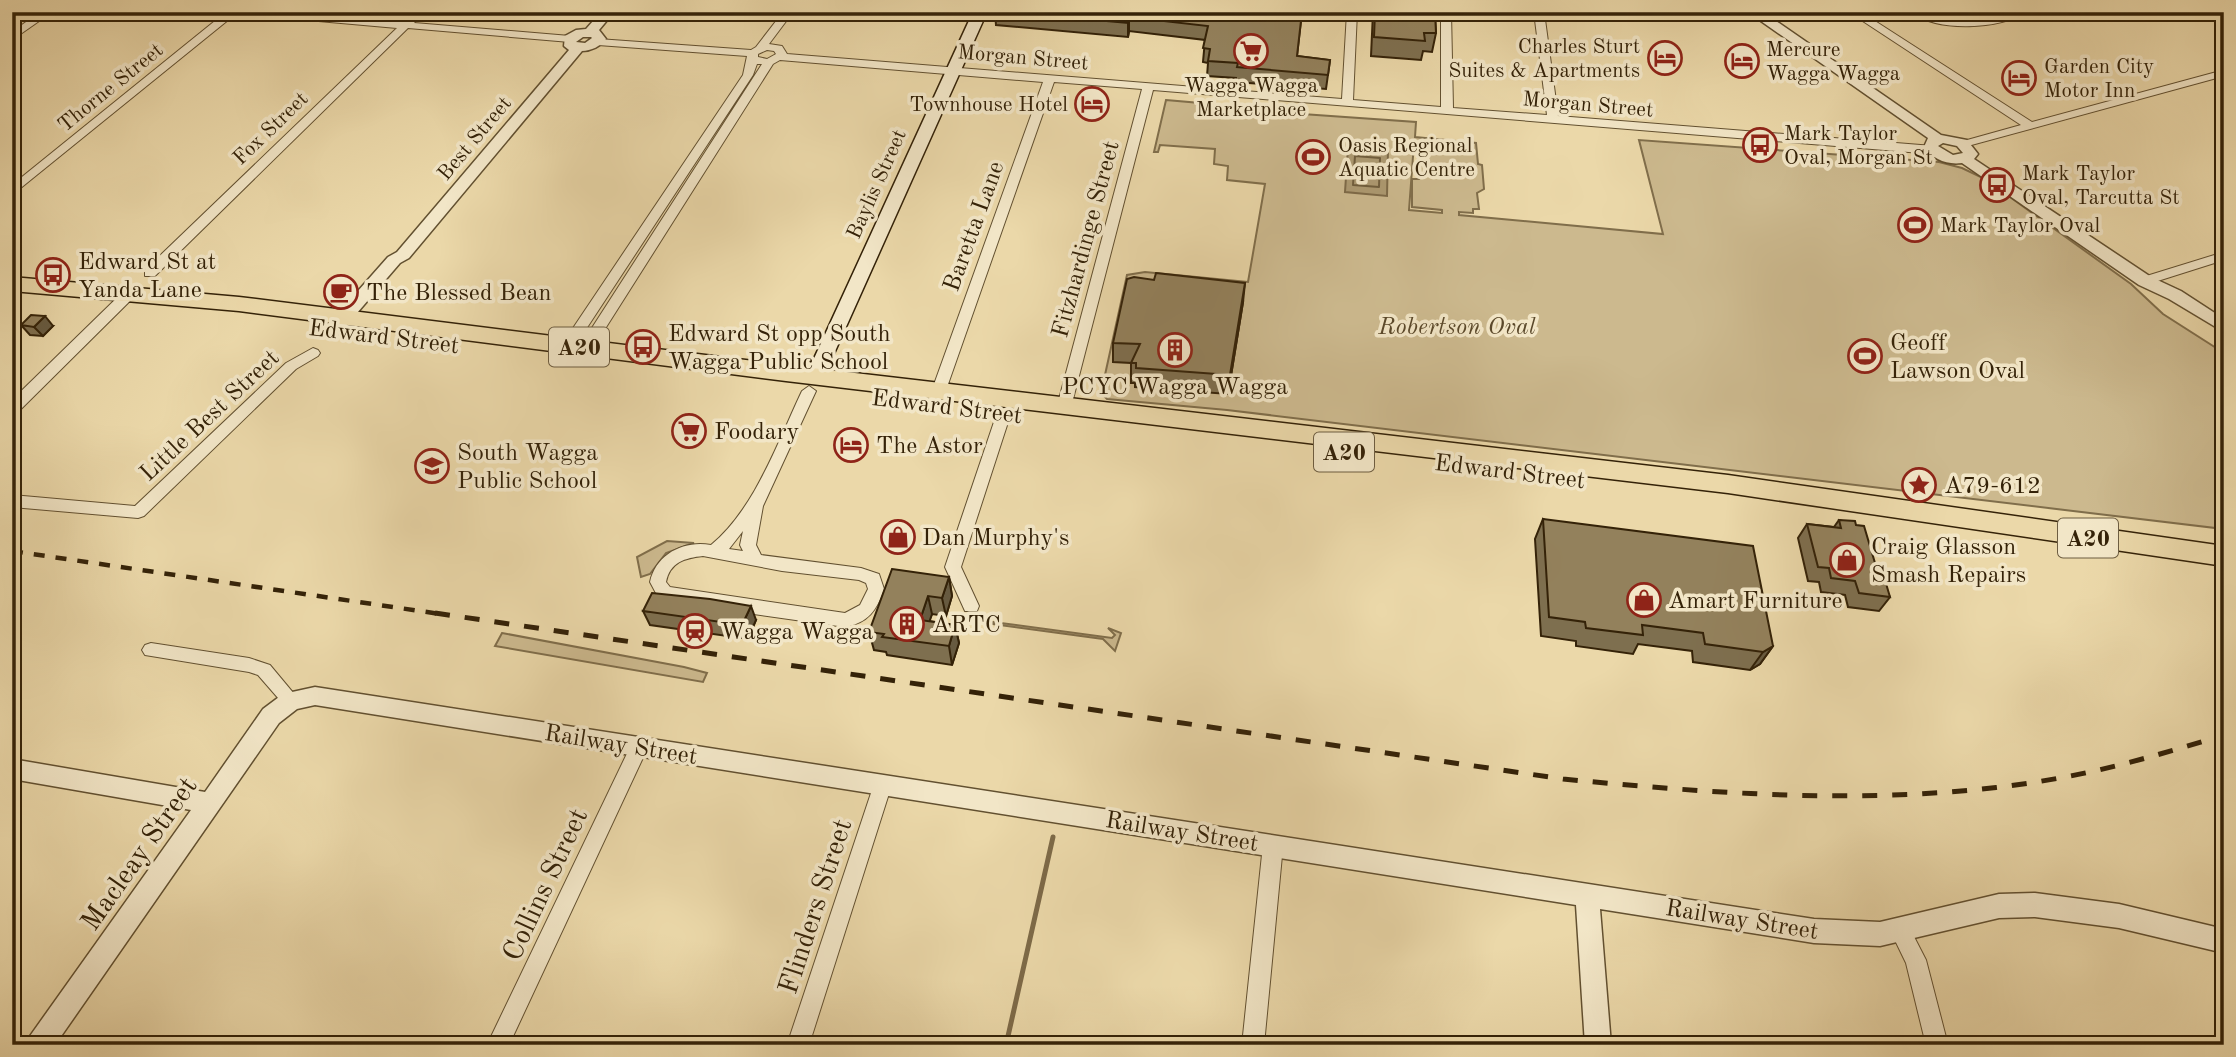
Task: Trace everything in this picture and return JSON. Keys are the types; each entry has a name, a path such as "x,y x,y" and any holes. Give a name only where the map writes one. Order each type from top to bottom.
{"highway":[{"name":"Edward Street","path":"14,284 812,383 939,390 1063,411 1730,497 1879,508 2224,556"},
{"name":"Edward Street","path":"344,325 577,347 1004,413 1063,411"},
{"name":"Edward Street","path":"1952,519 2224,544"}],"main road":[{"name":"Baylis Street","path":"812,383 981,12"}],"street":[{"path":"12,37 47,12"},
{"name":"Thorne Street","path":"12,191 233,12"},
{"path":"250,12 406,25 592,46 608,12"},
{"name":"Fox Street","path":"150,273 419,12"},
{"path":"738,99 755,54 788,12"},
{"path":"577,347 610,282 664,200 687,166 718,130 738,99 776,56 799,12"},
{"path":"1347,103 1352,12"},
{"path":"1446,12 1447,111"},
{"path":"1539,12 1553,120"},
{"path":"1854,12 2030,125"},
{"path":"1917,12 1936,21 1961,25 2023,12"},
{"path":"1756,13 1935,145 1948,158 2030,125 2224,73"},
{"path":"594,37 755,54"},
{"name":"Best Street","path":"344,325 404,261 403,255 574,43"},
{"name":"Morgan Street","path":"755,54 1553,120 1935,145"},
{"name":"Baretta Lane","path":"939,390 1050,78"},
{"name":"Fitzhardinge Street","path":"1063,411 1148,87"},
{"path":"577,347 627,284 702,167 718,130"},
{"path":"1965,152 2145,281 2164,299 2199,317 2222,333"},
{"path":"687,166 702,167"},
{"path":"664,200 680,202"},
{"path":"637,242 653,243"},
{"path":"2145,281 2224,256"},
{"path":"610,282 627,284"},
{"path":"12,409 125,298"},
{"name":"Little Best Street","path":"12,501 138,512 291,366 313,353"},
{"path":"755,558 748,545 755,506 812,383"},
{"path":"971,606 953,568 1004,413"},
{"path":"715,552 727,542 743,516 755,506"},
{"path":"690,551 755,558 782,565 866,575 875,582 876,589 866,610 858,617 845,620 676,596 667,594 660,588 659,573 671,559 690,551"},
{"path":"151,650 249,665 264,670 291,701"},
{"name":"Railway Street","path":"291,701 302,697 326,697 1839,934 1871,935 1998,906 2035,905 2119,916 2224,941"},
{"name":"Macleay Street","path":"40,1045 271,716 291,701"},
{"name":"Collins Street","path":"498,1045 639,747"},
{"path":"12,769 211,803"},
{"name":"Flinders Street","path":"798,1045 883,784"},
{"path":"1253,1045 1273,845"},
{"path":"1587,894 1598,1045"},
{"path":"1900,930 1916,960 1937,1045"}],"green space":[{"name":"Robertson Oval","path":"1166,100 1200,103 1200,107 1416,122 1415,137 1476,143 1478,164 1482,165 1484,189 1477,193 1479,209 1473,209 1473,213 1459,212 1459,215 1663,234 1639,140 1939,162 1962,168 1985,179 2131,284 2163,314 2224,353 2224,529 1227,410 1107,399 1101,393 1127,275 1145,272 1248,282 1265,184 1227,180 1228,166 1214,164 1215,149 1160,145 1158,152 1154,152","holes":["1414,143 1420,145 1419,179 1412,179 1412,207 1442,210 1442,213 1409,210"]},
{"path":"667,541 694,543 666,553 650,574 641,577 637,557"},
{"path":"993,622 1112,638 1115,635 1108,628 1121,633 1115,651 1103,639 992,624"},
{"path":"502,633 707,673 703,682 495,646"}],"water":[{"path":"1348,147 1388,150 1387,196 1345,192"}],"building":[{"path":"1005,12 1302,12 1297,56 1330,60 1328,75 1237,67 1238,63 1208,61 1210,49 1203,48 1208,26 1129,17 1128,23"},
{"path":"1375,12 1435,12 1436,33 1424,33 1425,41 1374,37"},
{"name":"PCYC Wagga Wagga","path":"1156,273 1245,283 1230,375 1136,368 1136,363 1131,363 1140,344 1113,343 1127,279 1134,277 1154,280"},
{"path":"31,315 45,316 34,327 21,325"},
{"name":"Amart Furniture","path":"1543,519 1753,546 1773,646 1763,652 1705,644 1703,633 1642,625 1643,635 1586,628 1585,622 1549,617"},
{"path":"1839,520 1855,521 1856,525 1864,526 1875,563 1882,570 1890,597 1859,593 1855,581 1831,578 1829,568 1818,567 1807,524 1841,528"},
{"path":"892,569 949,577 942,598 928,596 920,620 955,625 949,646 882,637 884,634 869,632"},
{"path":"652,593 751,606 742,625 643,611"}],"waterway":[{"path":"1006,1045 1053,837"}],"railway":[{"path":"12,551 447,615"},
{"path":"435,613 1563,779 1688,790 1814,796 1940,793 2003,787 2105,768 2224,735"}],"place":[{"name":"Wagga Wagga Marketplace","path":"1251,51"},
{"name":"Charles Sturt Suites & Apartments","path":"1665,58"},
{"name":"Mercure Wagga Wagga","path":"1742,61"},
{"name":"Garden City Motor Inn","path":"2019,78"},
{"name":"Townhouse Hotel","path":"1092,104"},
{"name":"Mark Taylor Oval, Morgan St","path":"1760,145"},
{"name":"Oasis Regional Aquatic Centre","path":"1313,157"},
{"name":"Mark Taylor Oval, Tarcutta St","path":"1997,185"},
{"name":"Mark Taylor Oval","path":"1915,225"},
{"name":"Edward St at Yanda Lane","path":"53,275"},
{"name":"The Blessed Bean","path":"341,292"},
{"name":"Edward St opp South Wagga Public School","path":"643,347"},
{"name":"PCYC Wagga Wagga","path":"1175,350"},
{"name":"Geoff Lawson Oval","path":"1865,356"},
{"name":"Foodary","path":"689,431"},
{"name":"The Astor","path":"851,445"},
{"name":"South Wagga Public School","path":"432,466"},
{"name":"A79-612","path":"1919,485"},
{"name":"Dan Murphy's","path":"898,537"},
{"name":"Craig Glasson Smash Repairs","path":"1847,560"},
{"name":"Amart Furniture","path":"1644,600"},
{"name":"ARTC","path":"907,624"},
{"name":"Wagga Wagga","path":"695,631"}]}
